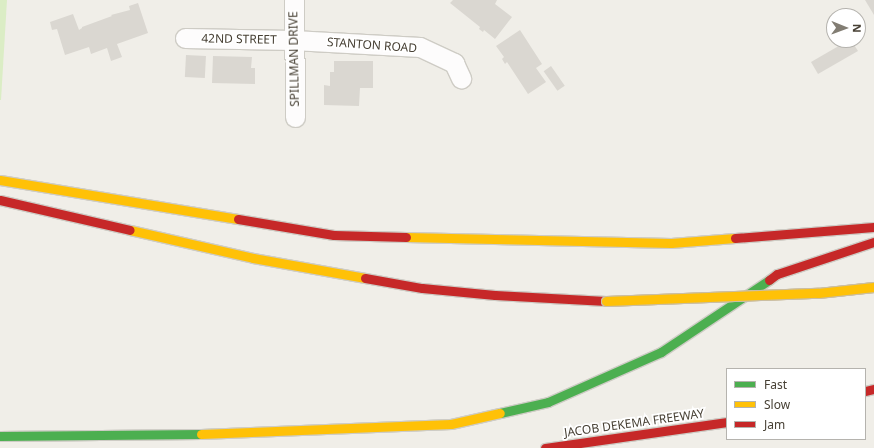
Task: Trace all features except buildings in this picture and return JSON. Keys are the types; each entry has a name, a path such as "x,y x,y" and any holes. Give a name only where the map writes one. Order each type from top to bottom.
{"highway":[{"path":"0,180 334,235 671,243 874,227"},
{"path":"0,200 253,258 422,288 606,301 818,293 874,287"},
{"path":"0,436 241,434 451,424 548,402 661,352 777,274 874,242"},
{"name":"JACOB DEKEMA FREEWAY","path":"545,448 726,422"}],"street":[{"name":"SPILLMAN DRIVE","path":"294,0 293,40 295,117"},
{"name":"42ND STREET","path":"185,38 293,40"},
{"name":"STANTON ROAD","path":"293,40 420,47 454,63 461,78"}],"green space":[{"path":"0,0 7,0 1,100 0,100"}],"traffic: fast":[{"path":"500,413 548,402 661,352 769,280"},
{"path":"0,436 201,434"}],"traffic: slow":[{"path":"0,180 238,219"},
{"path":"130,230 253,258 365,278"},
{"path":"406,237 671,243 735,238"},
{"path":"606,301 818,293 874,287"},
{"path":"201,434 451,424 500,413"}],"traffic: jam":[{"path":"0,200 130,230"},
{"path":"238,219 334,235 406,237"},
{"path":"735,238 874,227"},
{"path":"769,280 777,274 874,242"},
{"path":"365,278 422,288 495,295 606,301"},
{"path":"866,391 874,389"},
{"path":"545,448 726,422"}]}
